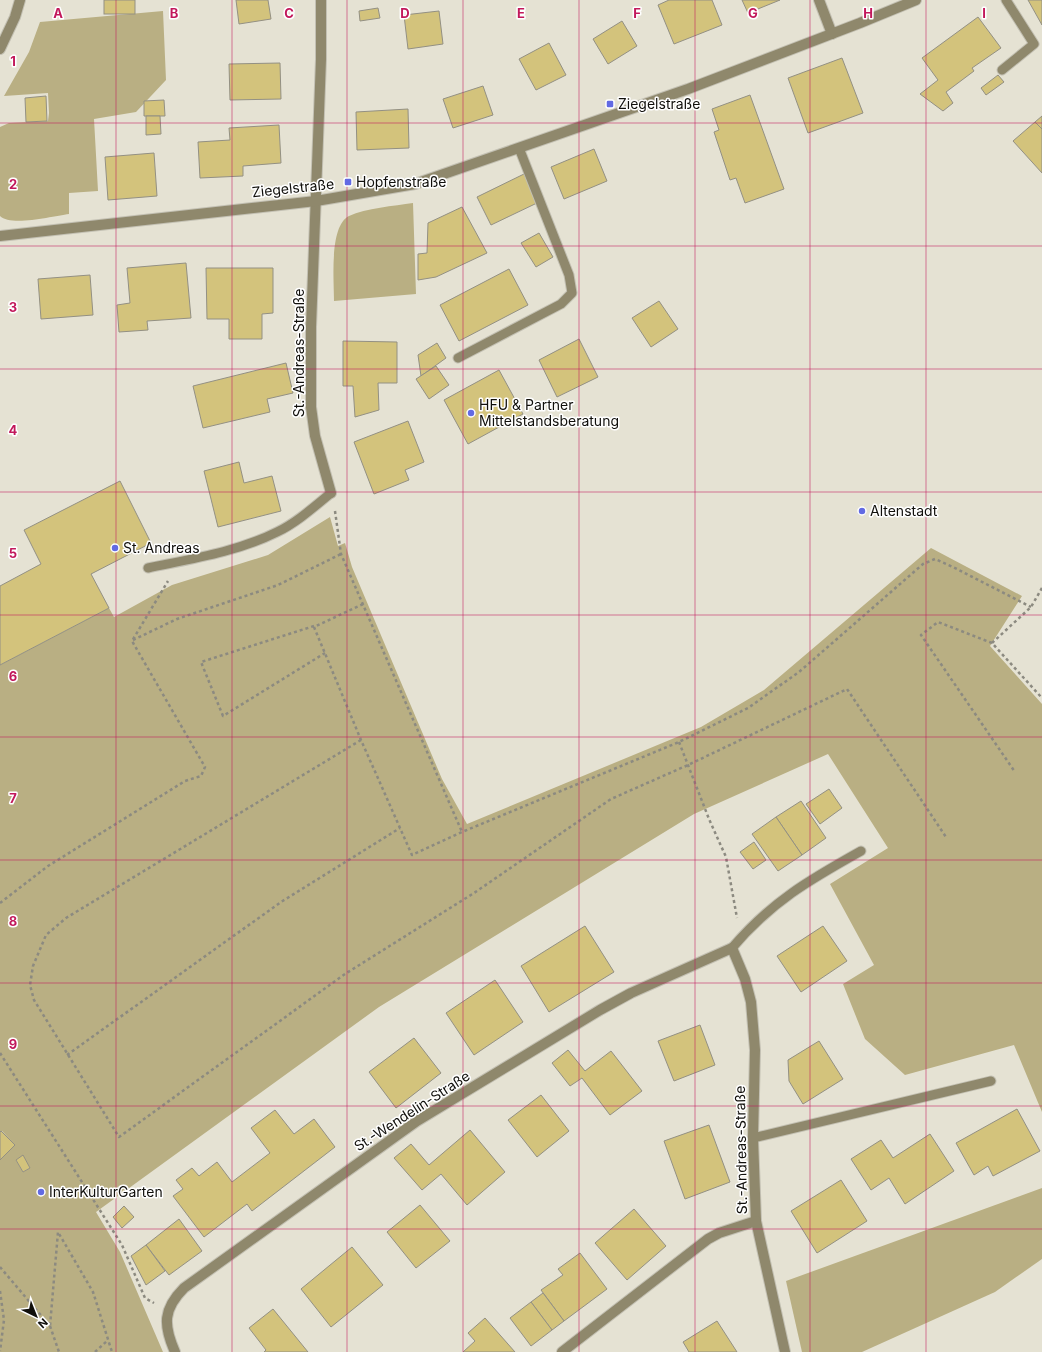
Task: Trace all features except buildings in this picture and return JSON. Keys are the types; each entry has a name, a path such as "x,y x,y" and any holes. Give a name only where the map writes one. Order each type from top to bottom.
{"street":[{"path":"0,49 15,17 20,0"},
{"path":"316,200 321,59 321,0"},
{"path":"819,0 832,34"},
{"name":"Ziegelstraße","path":"0,236 316,200 415,184 688,89 916,0"},
{"name":"St.-Andreas-Straße","path":"316,200 311,327 311,407 315,436 331,493"},
{"name":"St.-Andreas-Straße","path":"732,948 745,979 750,1002 755,1050 753,1138 756,1221 785,1352"},
{"name":"St.-Wendelin-Straße","path":"168,1310 174,1298 184,1288 417,1121 600,1010 631,993 732,948"},
{"path":"562,1352 708,1239 719,1233 756,1221"},
{"path":"168,1310 166,1319 175,1352"}],"lane":[{"path":"1002,70 1034,44 1006,0"},
{"path":"458,358 561,304 572,293 569,275 520,148"},
{"path":"148,568 217,554 258,541 278,532 331,493"},
{"path":"732,948 760,917 791,892 861,851"},
{"path":"753,1138 991,1081"}],"path":[{"path":"331,493 341,554 462,832"},
{"path":"132,641 177,619 278,585 341,554"},
{"path":"317,625 314,627 361,740 412,855 462,832 679,742 748,708 799,672 923,564 935,560 953,567 1031,607"},
{"path":"992,643 1031,607 1042,588"},
{"path":"132,641 160,594"},
{"path":"325,653 222,716 200,662 317,625 363,604"},
{"path":"1015,772 921,635 938,622 992,643 1042,698"},
{"path":"0,903 48,866 185,781 201,776 204,767 132,641"},
{"path":"361,740 66,918 46,935 33,966 30,984 34,1000 119,1137 345,974 474,893 611,799 688,765 847,689 946,836"},
{"path":"679,742 708,819 726,857 738,920"},
{"path":"67,1055 281,902 400,828"},
{"path":"0,1053 122,1245 146,1298 168,1310"},
{"path":"50,1326 58,1232 92,1292 112,1352"},
{"path":"0,1267 50,1326 59,1352"},
{"path":"0,1291 4,1320 0,1351"},
{"path":"95,1352 108,1340"}],"shaded area":[{"path":"163,11 166,80 136,112 94,119 98,191 69,193 69,214 22,221 13,221 0,216 0,127 9,123 48,121 48,93 4,96 29,52 40,22"},
{"path":"413,203 416,294 334,301 333,268 335,242 338,231 343,222 349,216 356,213"},
{"path":"330,517 338,546 345,543 352,567 442,779 467,824 701,727 764,690 931,548 1022,596 990,646 1042,704 1042,1112 1014,1045 905,1075 865,1039 843,984 874,965 830,884 888,848 828,754 694,814 379,1007 96,1212 120,1252 163,1352 0,1352 0,1160 15,1145 2,1131 0,1132 0,665 109,608 114,617 172,585 268,555","holes":["23,1156 30,1168 23,1172 16,1160"]},
{"path":"1042,1188 1042,1259 995,1292 862,1352 802,1352 786,1281"}],"place":[{"name":"Ziegelstraße","path":"610,104"},
{"name":"Hopfenstraße","path":"348,182"},
{"name":"HFU & Partner Mittelstandsberatung","path":"471,413"},
{"name":"Altenstadt","path":"862,511"},
{"name":"St. Andreas","path":"115,548"},
{"name":"InterKulturGarten","path":"41,1192"}]}
